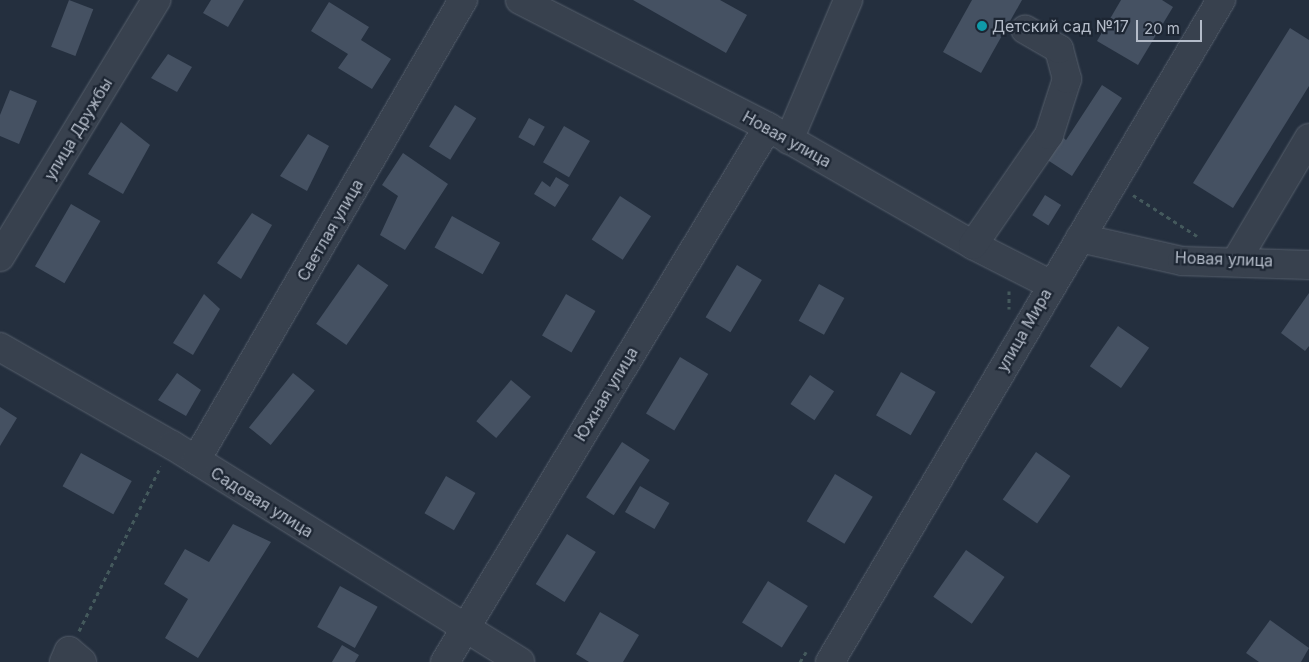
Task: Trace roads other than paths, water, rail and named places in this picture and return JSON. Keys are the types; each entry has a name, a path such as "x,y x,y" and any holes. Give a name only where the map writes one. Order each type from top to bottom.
{"street":[{"name":"улица Дружбы","path":"0,257 156,0"},
{"name":"Светлая улица","path":"196,460 463,0"},
{"name":"Новая улица","path":"520,0 778,134 973,245 1050,284"},
{"name":"Южная улица","path":"445,662 778,134 848,0"},
{"name":"улица Мира","path":"830,662 1050,284 1080,238 1221,0"},
{"path":"973,245 1049,135 1067,79 1059,49 1025,29"},
{"path":"1236,261 1309,138"},
{"name":"Новая улица","path":"1080,238 1182,261 1236,261 1309,265"},
{"name":"Садовая улица","path":"0,348 172,445 520,662"}],"place":[{"name":"Детский сад №17","path":"982,26"}]}
